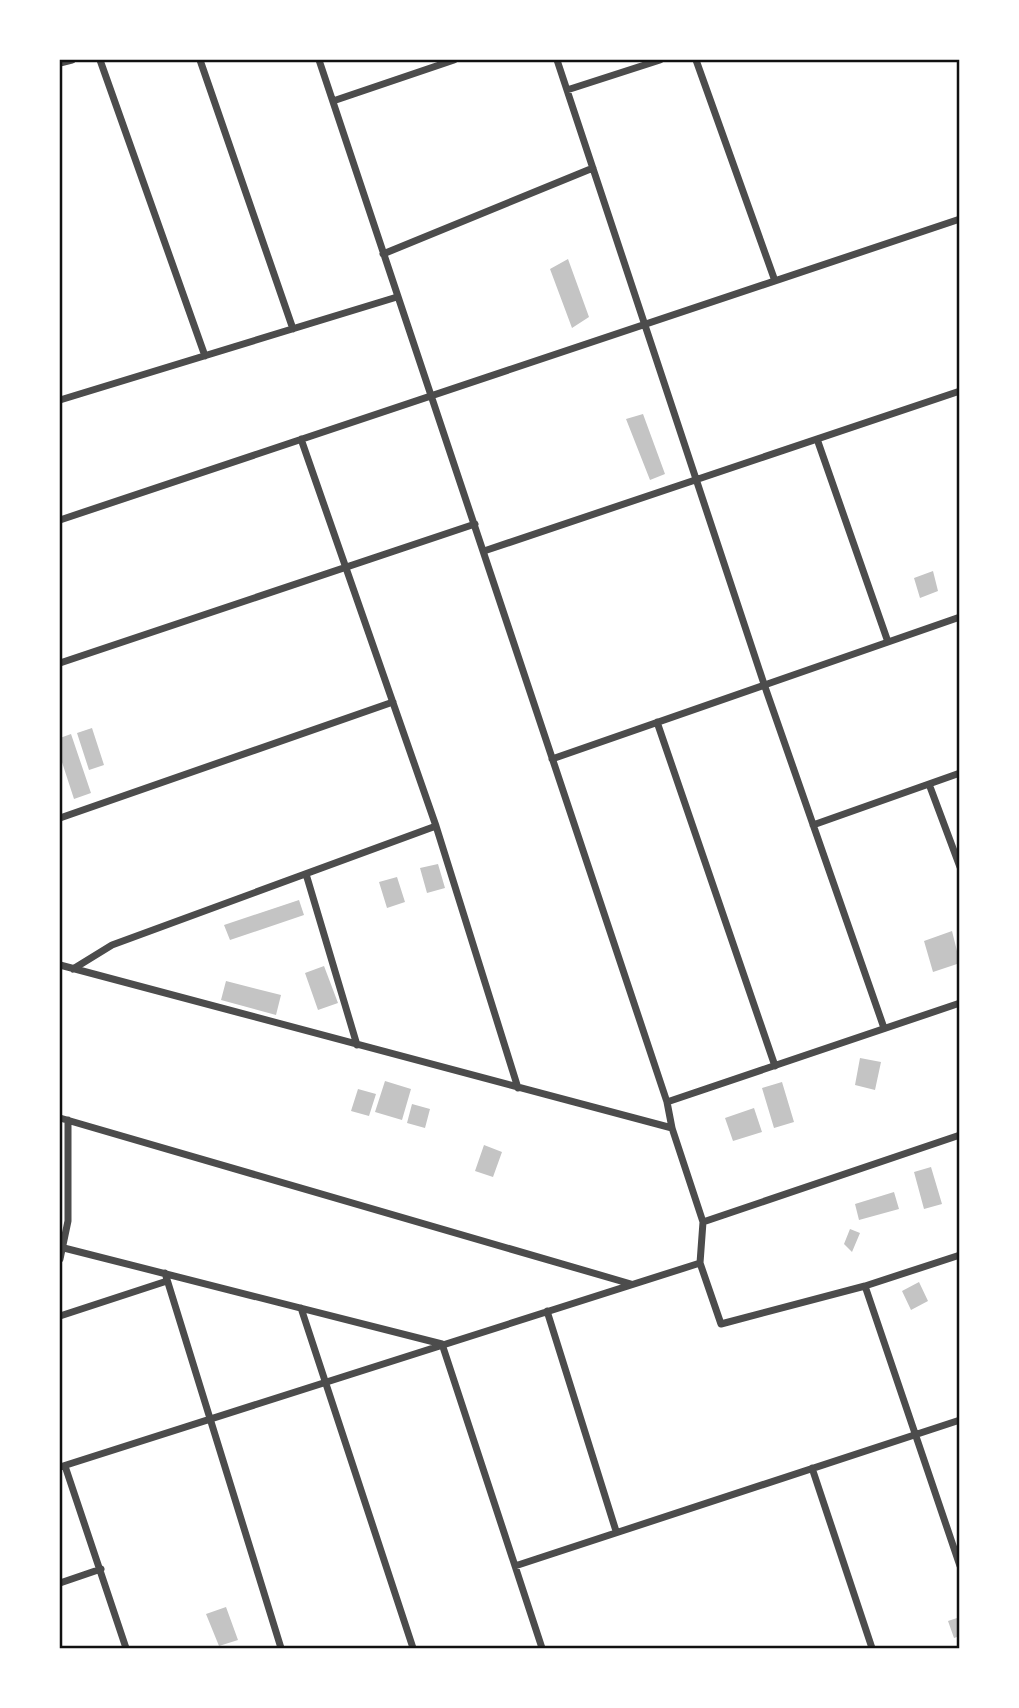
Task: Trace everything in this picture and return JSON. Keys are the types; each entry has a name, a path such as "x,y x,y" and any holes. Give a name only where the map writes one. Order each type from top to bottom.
{"street":[{"path":"60,64 72,60"},
{"path":"100,60 205,356"},
{"path":"200,60 292,329"},
{"path":"319,60 667,1102 672,1128 703,1222 700,1264 721,1324 865,1286 960,1255"},
{"path":"333,101 454,60"},
{"path":"557,60 764,684 884,1028"},
{"path":"567,90 660,60"},
{"path":"696,60 775,281"},
{"path":"383,254 593,168"},
{"path":"60,520 960,219"},
{"path":"60,400 397,297"},
{"path":"484,551 960,391"},
{"path":"301,439 436,827 518,1088"},
{"path":"817,439 888,642"},
{"path":"60,663 475,524"},
{"path":"552,760 960,617"},
{"path":"60,818 393,702"},
{"path":"657,722 775,1066"},
{"path":"813,825 960,773"},
{"path":"929,784 960,867"},
{"path":"73,969 112,945 436,827"},
{"path":"306,874 357,1045"},
{"path":"60,965 672,1128"},
{"path":"667,1102 960,1003"},
{"path":"60,1259 68,1221 64,1119 631,1284"},
{"path":"703,1222 960,1135"},
{"path":"61,1247 166,1277 442,1344"},
{"path":"126,1648 101,1569 62,1466 700,1264"},
{"path":"60,1316 166,1277"},
{"path":"166,1277 281,1648"},
{"path":"865,1286 960,1566"},
{"path":"301,1308 413,1648"},
{"path":"547,1311 616,1531"},
{"path":"442,1344 542,1648"},
{"path":"516,1566 960,1420"},
{"path":"812,1468 872,1648"},
{"path":"60,1484 69,1481"},
{"path":"60,1583 101,1569"}],"building":[{"path":"568,259 589,317 572,328 550,269"},
{"path":"643,414 665,474 650,480 626,419"},
{"path":"933,571 938,591 920,598 914,578"},
{"path":"92,728 104,765 89,770 77,733"},
{"path":"71,734 91,793 74,799 60,756 60,738"},
{"path":"438,864 445,888 427,893 420,868"},
{"path":"397,877 405,902 387,908 379,882"},
{"path":"299,900 304,915 230,940 224,925"},
{"path":"952,931 960,963 933,972 924,941"},
{"path":"324,966 338,1003 318,1010 305,973"},
{"path":"226,981 281,995 276,1015 221,1000"},
{"path":"860,1058 881,1062 875,1090 855,1085"},
{"path":"385,1081 411,1089 402,1120 375,1112"},
{"path":"782,1082 794,1122 774,1128 762,1088"},
{"path":"358,1089 376,1094 369,1116 351,1111"},
{"path":"412,1104 430,1109 425,1128 407,1123"},
{"path":"754,1108 762,1132 733,1141 725,1118"},
{"path":"484,1145 502,1152 493,1177 475,1171"},
{"path":"931,1167 942,1204 924,1209 914,1172"},
{"path":"894,1192 899,1209 859,1220 855,1204"},
{"path":"850,1229 860,1233 852,1252 844,1244"},
{"path":"919,1282 928,1301 911,1310 902,1291"},
{"path":"226,1607 238,1640 219,1646 206,1614"},
{"path":"960,1617 960,1636 954,1638 948,1621"}]}
